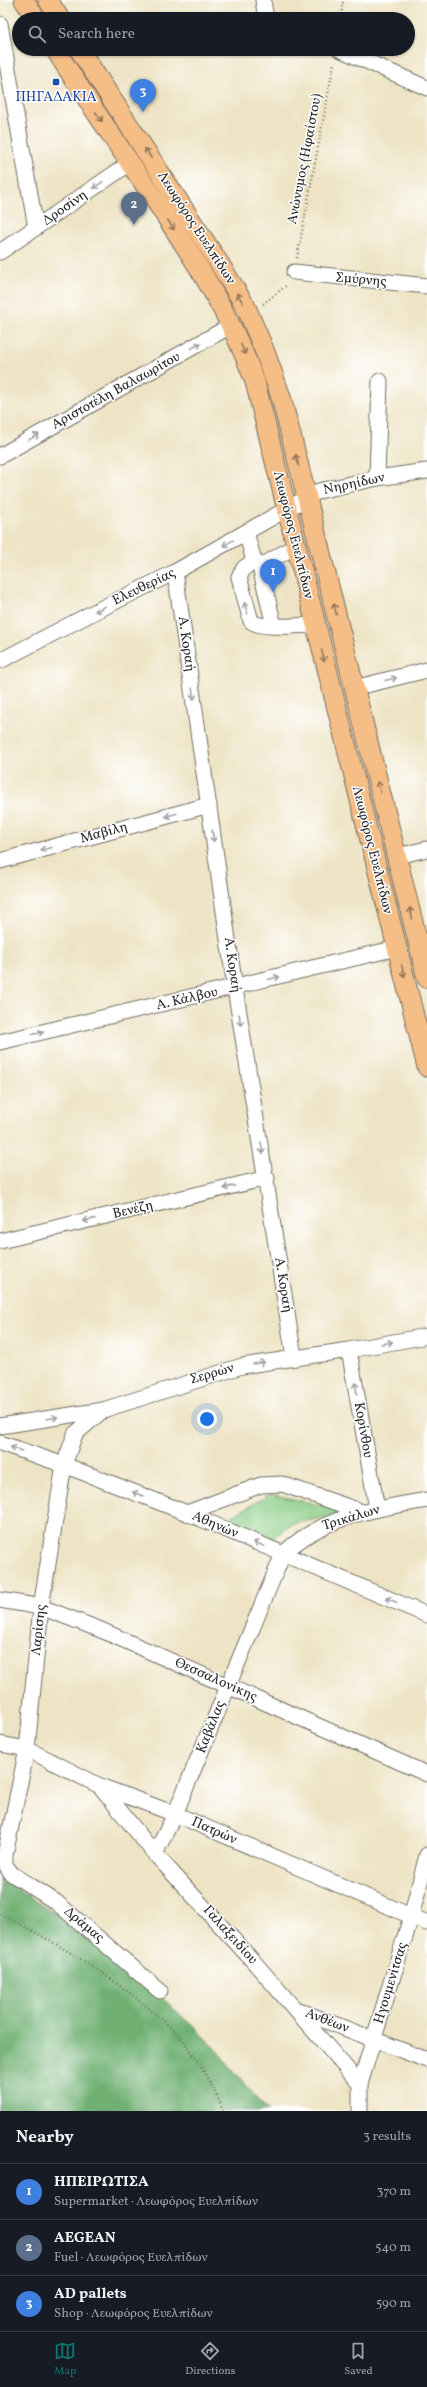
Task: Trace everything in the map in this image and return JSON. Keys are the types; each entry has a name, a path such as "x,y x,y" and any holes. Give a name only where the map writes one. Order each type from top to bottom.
{"main road":[{"path":"24,0 32,12"},
{"path":"48,0 56,12"},
{"name":"Λεωφόρος Ευελπίδων","path":"60,56 201,270 232,325 255,382 397,948 424,1041 427,1066"},
{"name":"Λεωφόρος Ευελπίδων","path":"84,56 219,263 251,319 281,397 427,978"}],"street":[{"path":"263,0 265,12"},
{"path":"0,24 36,228"},
{"path":"345,56 427,88"},
{"name":"Δροσίνη","path":"0,252 130,163"},
{"name":"Σμύρνης","path":"294,272 427,286"},
{"name":"Αριστοτέλη Βαλαωρίτου","path":"0,456 232,325"},
{"path":"377,478 380,381"},
{"name":"Νηρηίδων","path":"286,510 328,487 427,471"},
{"name":"Ελευθερίας","path":"0,661 175,572 286,510"},
{"path":"246,532 257,564 274,626"},
{"path":"295,546 257,564 244,568 239,577 248,616 255,624 274,626 315,625"},
{"name":"Α. Κοραή","path":"175,572 235,988 267,1178 294,1357"},
{"path":"354,688 427,670"},
{"name":"Μαβίλη","path":"0,861 209,805"},
{"path":"397,856 427,849"},
{"name":"A. Κάλβου","path":"0,1042 235,988 397,948"},
{"name":"Βενέζη","path":"0,1241 267,1178"},
{"name":"Σερρών","path":"0,1426 103,1410 236,1367 294,1357 349,1350 427,1336"},
{"name":"Κορίνθου","path":"349,1350 370,1511"},
{"name":"Λαρίσης","path":"5,1865 27,1749 41,1607 64,1465 75,1434 103,1410"},
{"name":"Αθηνών","path":"0,1442 64,1465 187,1513 427,1615"},
{"path":"187,1513 261,1485 272,1483 282,1484 370,1511"},
{"name":"Τρικάλων","path":"283,1554 298,1540 319,1527 370,1511 427,1500"},
{"name":"Καβάλας","path":"156,1854 175,1814 283,1554"},
{"name":"Θεσσαλονίκης","path":"0,1600 41,1607 101,1630 427,1774"},
{"name":"Πατρών","path":"0,1744 27,1749 100,1786 175,1814 427,1923"},
{"name":"Γαλαξειδίου","path":"100,1786 156,1854 360,2084"},
{"name":"Ηγουμενίτσας","path":"360,2111 360,2084 411,1917 427,1855"},
{"name":"Δράμας","path":"5,1865 12,1874 56,1902 160,1991"},
{"name":"Ανθέων","path":"294,2008 427,2060"}],"path":[{"path":"342,12 343,0"},
{"name":"Ανώνυμος (Ηφαίστου)","path":"294,272 336,56"},
{"path":"251,319 264,303 286,287 294,272"},
{"path":"0,1914 29,1929 117,1984 177,2034 214,2088 222,2111"}],"green space":[{"path":"270,1494 353,1512 291,1524 270,1540 224,1521"},
{"path":"0,1869 4,1880 103,1944 207,2039 268,2111 0,2111"}],"place":[{"name":"ΠΗΓΑΔΑΚΙΑ","path":"56,82"},
{"name":"AD pallets","path":"143,112"},
{"name":"AEGEAN","path":"134,225"},
{"name":"ΗΠΕΙΡΩΤΙΣΑ","path":"273,592"}]}
